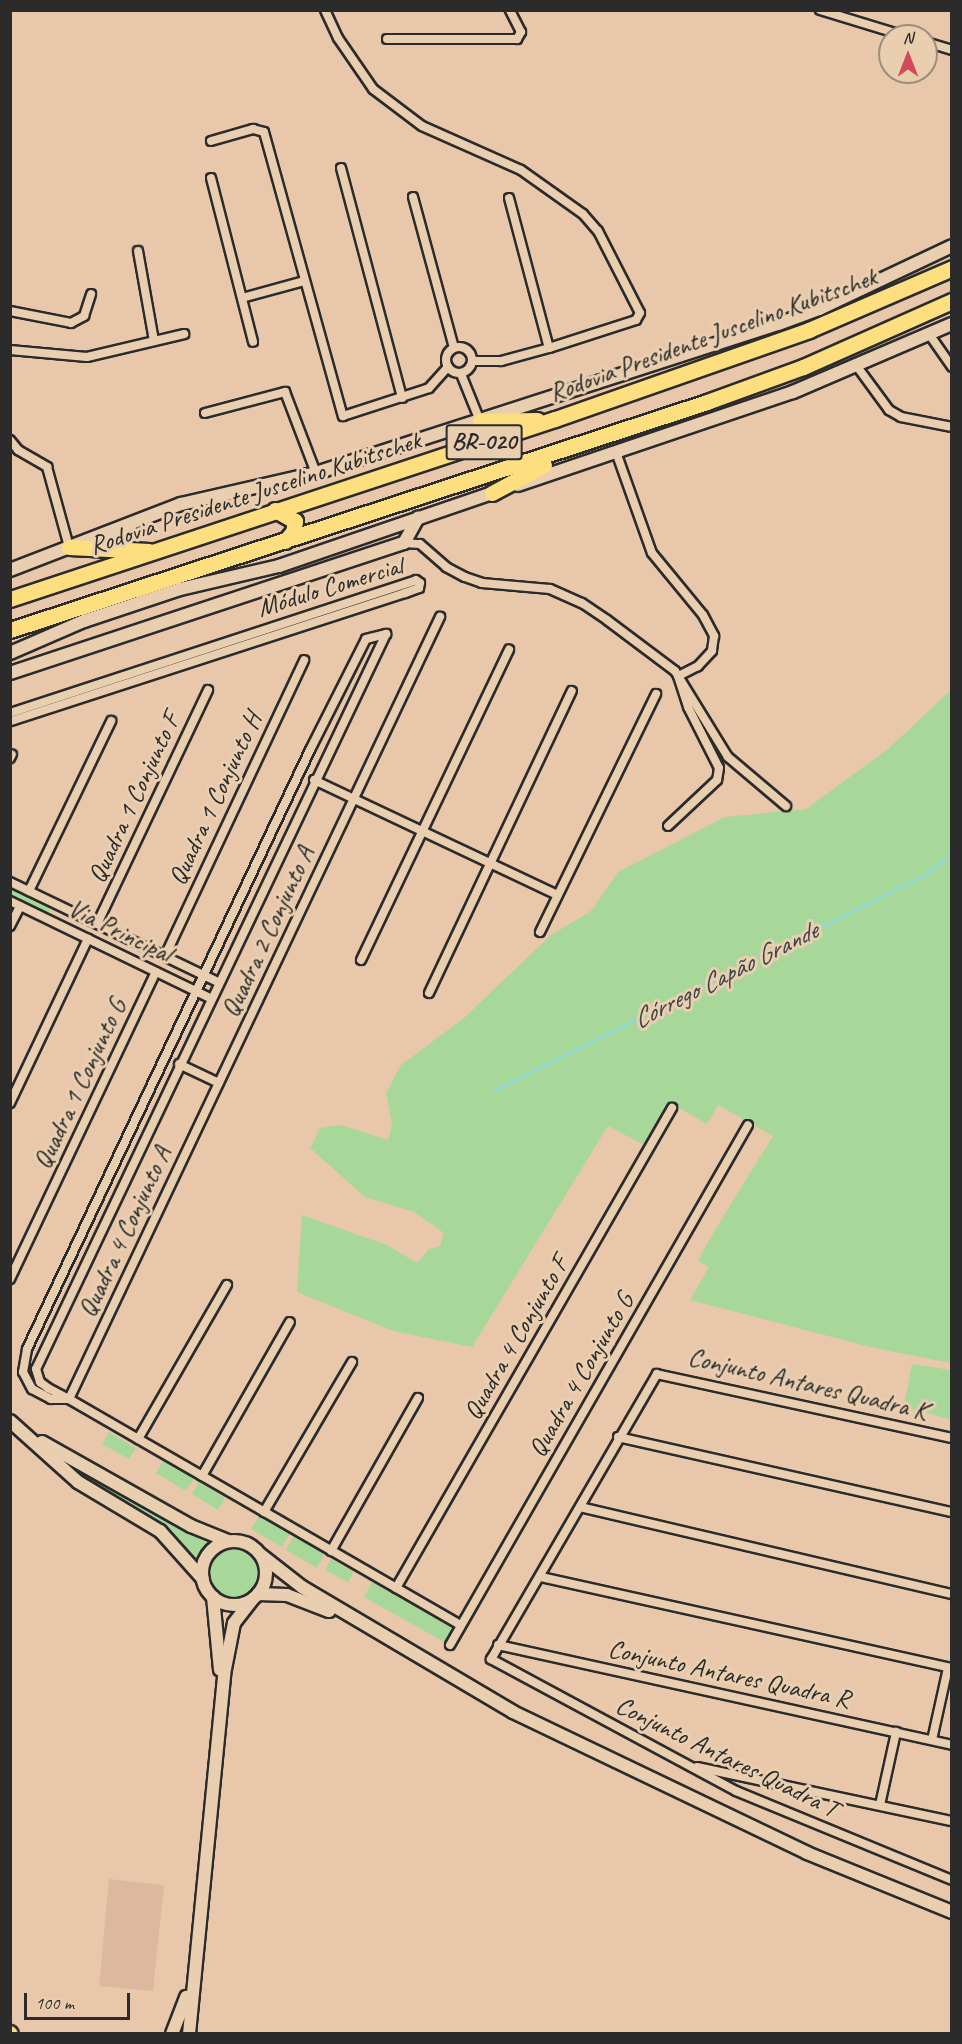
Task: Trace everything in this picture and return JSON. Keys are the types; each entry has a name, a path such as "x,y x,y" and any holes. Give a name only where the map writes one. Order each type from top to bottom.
{"highway":[{"name":"Rodovia Presidente Juscelino Kubitschek","path":"10,599 555,419 809,330 951,268"},
{"name":"BR-020","path":"10,630 576,447 803,367 951,301"},
{"path":"480,421 555,419"},
{"path":"492,494 576,447"},
{"path":"275,510 295,521 293,532 285,541"},
{"path":"69,547 158,551"}],"main road":[{"path":"10,570 181,504 316,473 819,309 951,246"},
{"path":"10,653 84,621 180,589 279,566 793,392 951,324"},
{"name":"Módulo Comercial","path":"10,673 404,543 418,518"},
{"name":"Módulo Comercial","path":"279,566 297,578"},
{"path":"10,1421 78,1482 160,1531 202,1579 213,1597 221,1701"},
{"path":"22,1430 191,1526 228,1541 247,1543 302,1587 370,1630 513,1712 737,1821 951,1912"},
{"path":"202,1579 205,1559 211,1551 228,1541"},
{"path":"189,2034 191,1982 221,1701 234,1623 255,1597 266,1575 261,1555"},
{"path":"213,1597 228,1604 255,1597 302,1599 370,1630"},
{"path":"172,2034 191,1982"}],"street":[{"path":"325,10 338,38 373,89 422,126 521,171 583,214 598,231 640,317 549,348 501,361 473,361 461,374"},
{"path":"387,39 517,39 521,32 510,10"},
{"path":"820,10 878,28"},
{"path":"211,141 253,129 264,132 343,416 429,388 447,368"},
{"path":"341,168 402,398"},
{"path":"211,178 253,342"},
{"path":"412,197 454,348"},
{"path":"509,198 549,348"},
{"path":"138,251 154,341"},
{"path":"242,298 304,281"},
{"path":"10,311 71,323 84,316 91,294"},
{"path":"10,350 87,357 184,334"},
{"path":"929,334 951,367"},
{"path":"454,348 470,352 473,361"},
{"path":"447,368 445,360 454,348"},
{"path":"856,365 889,410 901,417 951,427"},
{"path":"447,368 461,374 480,421"},
{"path":"205,413 285,392 316,473"},
{"path":"10,440 18,450 47,467 69,547"},
{"path":"616,452 652,553 703,615 714,636 712,651 698,666 678,675"},
{"path":"404,543 420,544 446,567 482,583 550,589 582,603 678,675 728,757 786,806"},
{"name":"Módulo Comercial","path":"11,721 238,643 316,613 403,589 319,622 238,643"},
{"path":"316,613 319,622"},
{"name":"Quadra 2 Conjunto A","path":"219,1083 440,617"},
{"path":"69,1399 51,1399 37,1394 23,1372 25,1355 53,1291 310,750 366,639 386,634 210,998 36,1369 44,1385 69,1399 331,1551 461,1625"},
{"path":"361,960 421,830 509,650"},
{"name":"Quadra 1 Conjunto H","path":"165,956 304,660"},
{"path":"668,826 710,791 719,768 688,707 678,675"},
{"name":"Módulo Comercial","path":"10,713 130,679"},
{"name":"Quadra 1 Conjunto F","path":"98,924 208,690"},
{"path":"429,993 572,691"},
{"path":"540,932 656,694"},
{"path":"29,891 111,721"},
{"path":"310,750 325,758"},
{"path":"314,780 557,895"},
{"name":"Via Principal","path":"10,882 218,982"},
{"path":"244,889 259,896"},
{"name":"Via Principal","path":"10,901 210,998"},
{"path":"50,921 57,905"},
{"path":"10,926 20,906"},
{"path":"104,947 111,931"},
{"path":"10,1103 88,939"},
{"path":"182,984 190,978 189,968"},
{"name":"Quadra 1 Conjunto G","path":"10,1279 156,972"},
{"path":"179,1064 219,1083"},
{"path":"156,1074 171,1082"},
{"name":"Quadra 4 Conjunto A","path":"69,1399 219,1083"},
{"name":"Quadra 4 Conjunto F","path":"396,1588 672,1108"},
{"name":"Quadra 4 Conjunto G","path":"450,1645 748,1125"},
{"path":"138,1439 227,1286"},
{"path":"53,1291 68,1297"},
{"path":"202,1476 290,1322"},
{"path":"264,1512 352,1362"},
{"name":"Conjunto Antares Quadra K","path":"618,1437 655,1375 662,1373 951,1438"},
{"path":"331,1551 418,1398"},
{"path":"498,1645 541,1577 618,1437 951,1512"},
{"path":"580,1508 951,1594"},
{"path":"541,1577 950,1668 932,1740"},
{"name":"Conjunto Antares Quadra T","path":"498,1645 491,1659 736,1791 951,1880"},
{"name":"Conjunto Antares Quadra R","path":"498,1645 951,1745"},
{"path":"880,1805 896,1732"},
{"path":"686,1764 951,1821"},
{"path":"736,1791 741,1776"}],"shaded area":[{"path":"109,1879 164,1885 153,1991 99,1986"}],"green space":[{"path":"951,690 951,1363 870,1347 690,1300 709,1267 698,1261 773,1136 718,1105 707,1124 672,1104 646,1146 608,1126 472,1347 393,1331 297,1292 302,1215 387,1245 417,1263 429,1249 440,1246 444,1233 414,1212 365,1197 310,1148 320,1128 341,1125 388,1140 392,1124 386,1093 401,1065 464,1018 551,935 591,911 618,872 725,817 806,809 888,749"},
{"path":"10,889 49,907 49,913 11,897"},
{"path":"912,1364 951,1370 951,1420 904,1406"},
{"path":"109,1432 136,1448 129,1459 102,1444"},
{"path":"37,1442 200,1538 213,1543 195,1566 185,1551 83,1483"},
{"path":"164,1459 195,1477 186,1491 156,1473"},
{"path":"199,1482 225,1498 218,1510 192,1494"},
{"path":"260,1515 290,1533 282,1547 251,1529"},
{"path":"294,1535 325,1553 317,1568 286,1550"},
{"path":"234,1543 251,1548 259,1556 264,1573 259,1590 251,1598 234,1603 217,1598 209,1590 204,1573 209,1556 217,1548"},
{"path":"331,1559 354,1572 348,1582 325,1570"},
{"path":"372,1582 450,1626 453,1632 446,1643 364,1597"}],"waterway":[{"name":"Córrego Capão Grande","path":"494,1091 929,873 952,854"}]}
